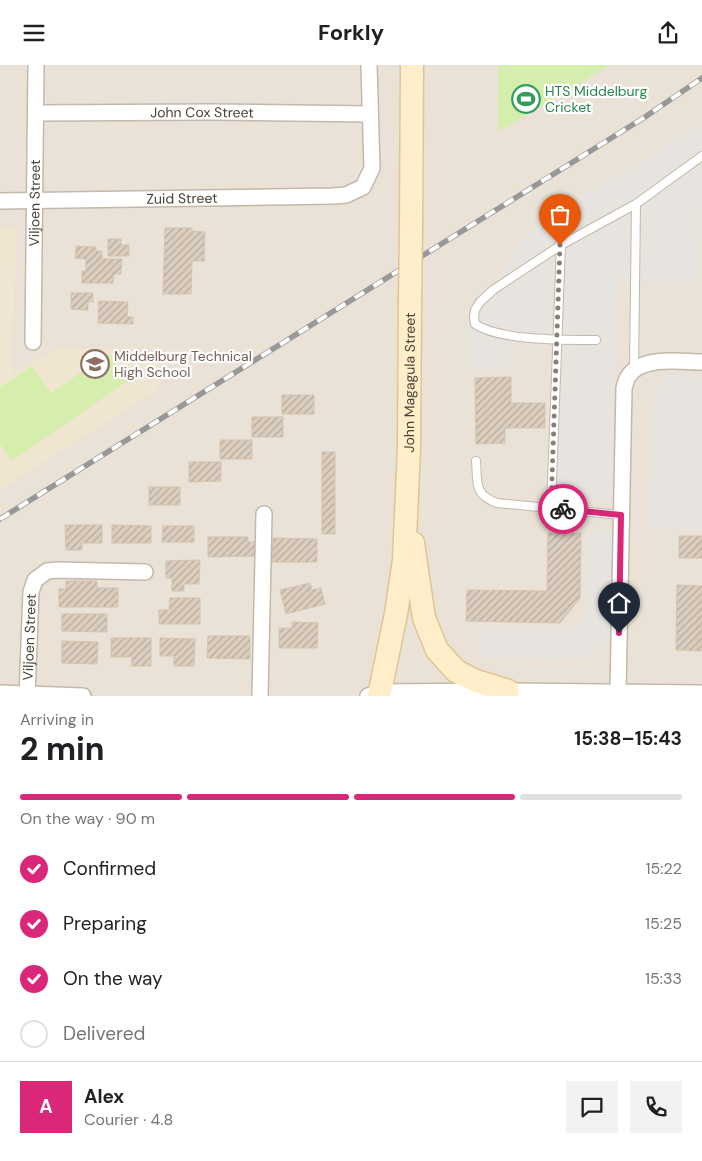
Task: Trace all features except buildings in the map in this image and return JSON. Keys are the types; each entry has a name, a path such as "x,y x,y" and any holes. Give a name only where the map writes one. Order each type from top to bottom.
{"street":[{"name":"Viljoen Street","path":"33,343 36,65"},
{"path":"370,65 370,114"},
{"name":"John Magagula Street","path":"375,695 400,587 404,560 407,505 412,65"},
{"name":"John Cox Street","path":"36,113 210,112 370,114"},
{"name":"Zuid Street","path":"0,201 35,202 346,195 364,187 372,168 370,114"},
{"path":"618,692 624,388 628,377 634,370 650,362 702,362"},
{"path":"407,505 424,618 437,650 456,671 476,681 508,691"},
{"path":"260,696 264,513"},
{"name":"Viljoen Street","path":"27,695 31,591 35,580 47,571 58,570 145,572"},
{"path":"375,695 508,691 702,693"},
{"path":"0,693 84,696"}],"lane":[{"path":"596,340 557,340 490,332 476,324 474,317 480,302 493,290 560,245 636,204 702,156"},
{"path":"634,370 636,204"},
{"path":"551,508 560,245"},
{"path":"476,461 480,492 486,499 497,503 621,515"}],"shaded area":[{"path":"0,65 702,65 702,696 0,696"},
{"path":"702,124 702,204 699,281 618,279 610,503 556,501 561,335 525,334 510,348 510,369 468,369 468,324 530,230"},
{"name":"Middelburg Technical High School","path":"0,227 16,228 12,374 62,347 159,353 159,389 0,490"},
{"path":"667,376 702,377 702,530 648,528 651,399"},
{"path":"588,530 613,530 611,638 587,659 478,658 479,631 571,632 586,616"}],"green space":[{"name":"HTS Middelburg Cricket","path":"498,65 610,65 498,132"},
{"path":"109,353 128,381 11,461 0,444 0,387 32,366 51,393"}],"railway":[{"path":"0,519 645,117 702,78"}],"way so far":[{"path":"560,245 551,508 563,509"}],"place":[{"name":"HTS Middelburg Cricket","path":"526,99"},
{"name":"Middelburg Technical High School","path":"95,364"}],"route":[{"path":"563,509 621,515 619,633"}]}
